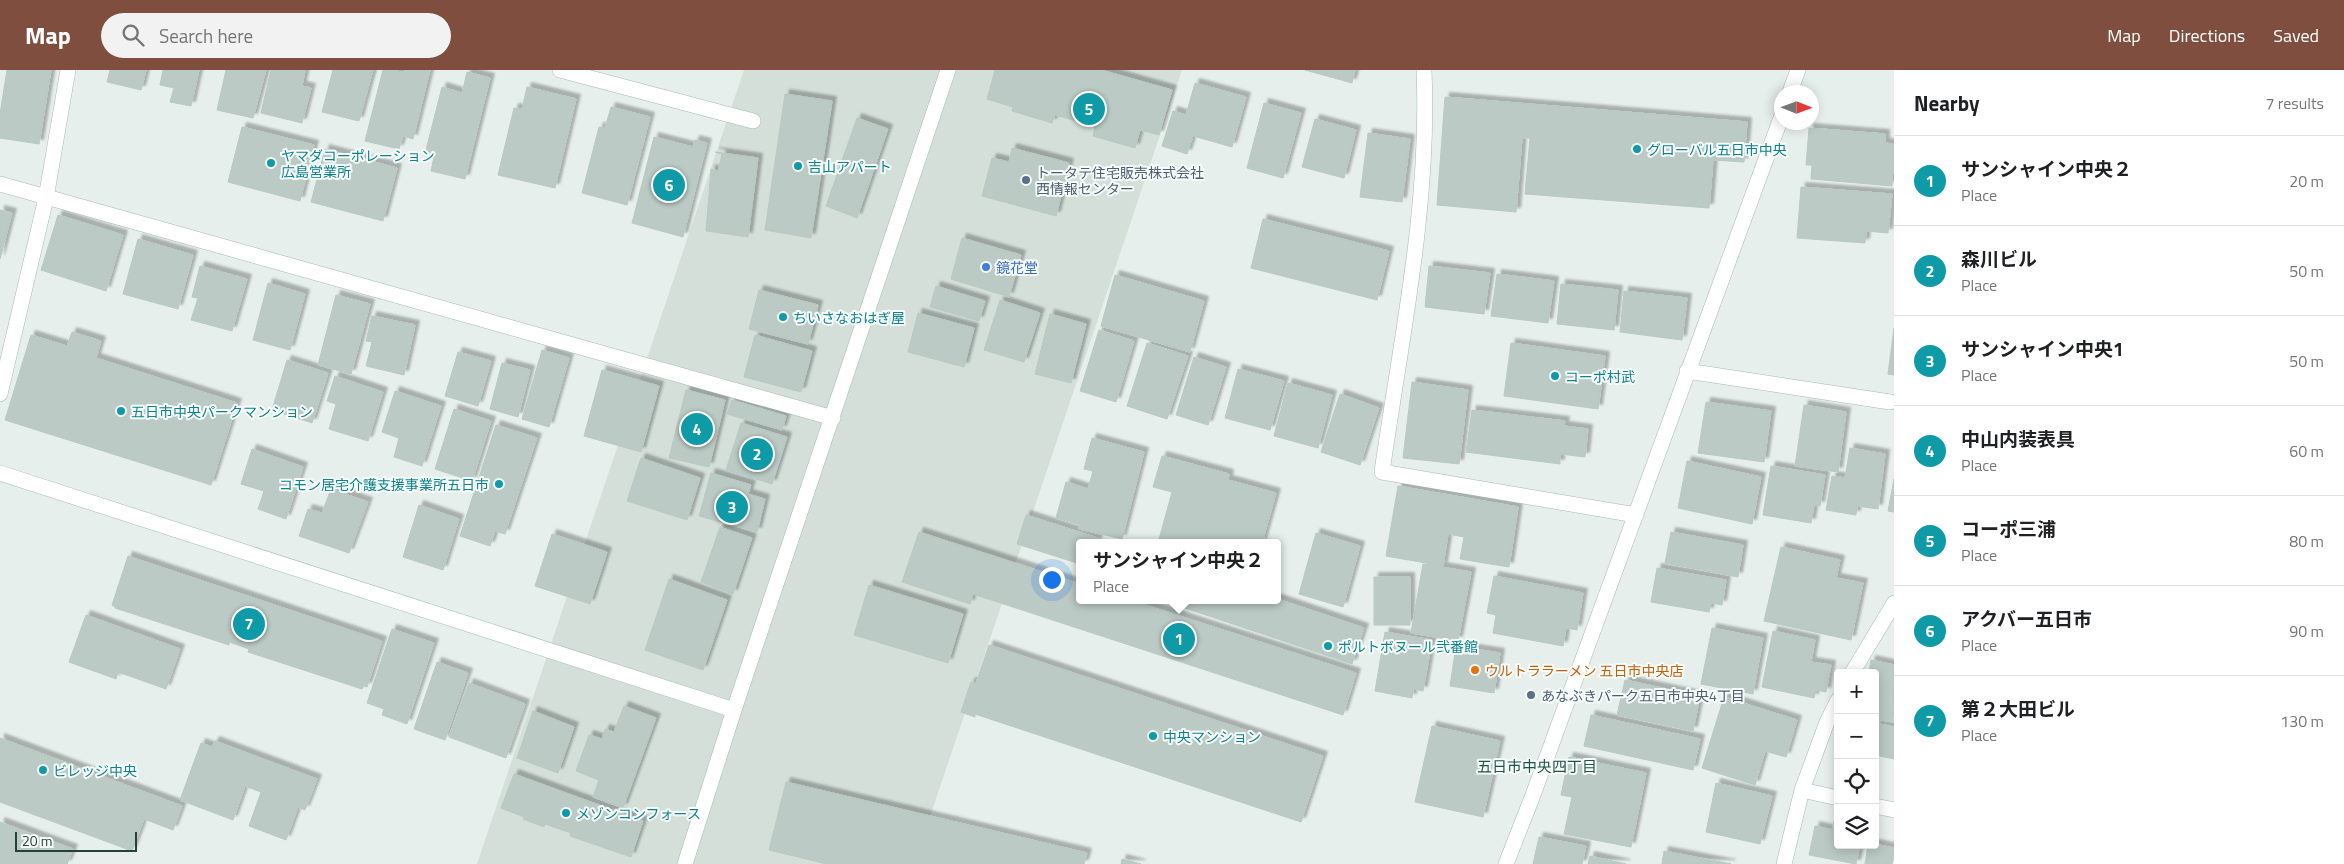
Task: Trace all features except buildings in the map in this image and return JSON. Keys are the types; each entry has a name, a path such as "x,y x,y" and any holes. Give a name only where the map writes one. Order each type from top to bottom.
{"street":[{"path":"0,394 46,198 68,70"},
{"path":"560,70 753,121"},
{"path":"685,864 734,710 948,70"},
{"path":"1424,70 1425,107 1418,233 1400,365 1382,472 1636,515"},
{"path":"1793,85 1798,70"},
{"path":"1506,864 1776,130"},
{"path":"0,184 833,418"},
{"path":"1688,371 1890,402"},
{"path":"0,472 734,710"},
{"path":"1854,669 1894,604"},
{"path":"1784,864 1802,790 1834,708"},
{"path":"1802,790 1834,797"},
{"path":"1879,807 1894,810"}],"shaded area":[{"path":"744,70 1182,70 914,864 477,864"}],"place":[{"name":"コーポ三浦","path":"1089,109"},
{"name":"グローバル五日市中央","path":"1637,149"},
{"name":"ヤマダコーポレーション 広島営業所","path":"271,163"},
{"name":"吉山アパート","path":"798,166"},
{"name":"トータテ住宅販売株式会社 西情報センター","path":"1026,180"},
{"name":"アクバー五日市","path":"669,185"},
{"name":"鏡花堂","path":"986,267"},
{"name":"ちいさなおはぎ屋","path":"783,317"},
{"name":"コーポ村武","path":"1555,376"},
{"name":"五日市中央パークマンション","path":"121,411"},
{"name":"中山内装表具","path":"697,429"},
{"name":"森川ビル","path":"757,454"},
{"name":"コモン居宅介護支援事業所五日市","path":"499,484"},
{"name":"サンシャイン中央1","path":"732,507"},
{"name":"第２大田ビル","path":"249,624"},
{"name":"サンシャイン中央２","path":"1179,639"},
{"name":"ポルトボヌール弐番館","path":"1328,646"},
{"name":"ウルトララーメン 五日市中央店","path":"1475,670"},
{"name":"あなぶきパーク五日市中央4丁目","path":"1531,695"},
{"name":"中央マンション","path":"1153,736"},
{"name":"ビレッジ中央","path":"43,770"},
{"name":"メゾンコンフォース","path":"566,813"}],"district":[{"name":"五日市中央四丁目","path":"1537,766"}]}
